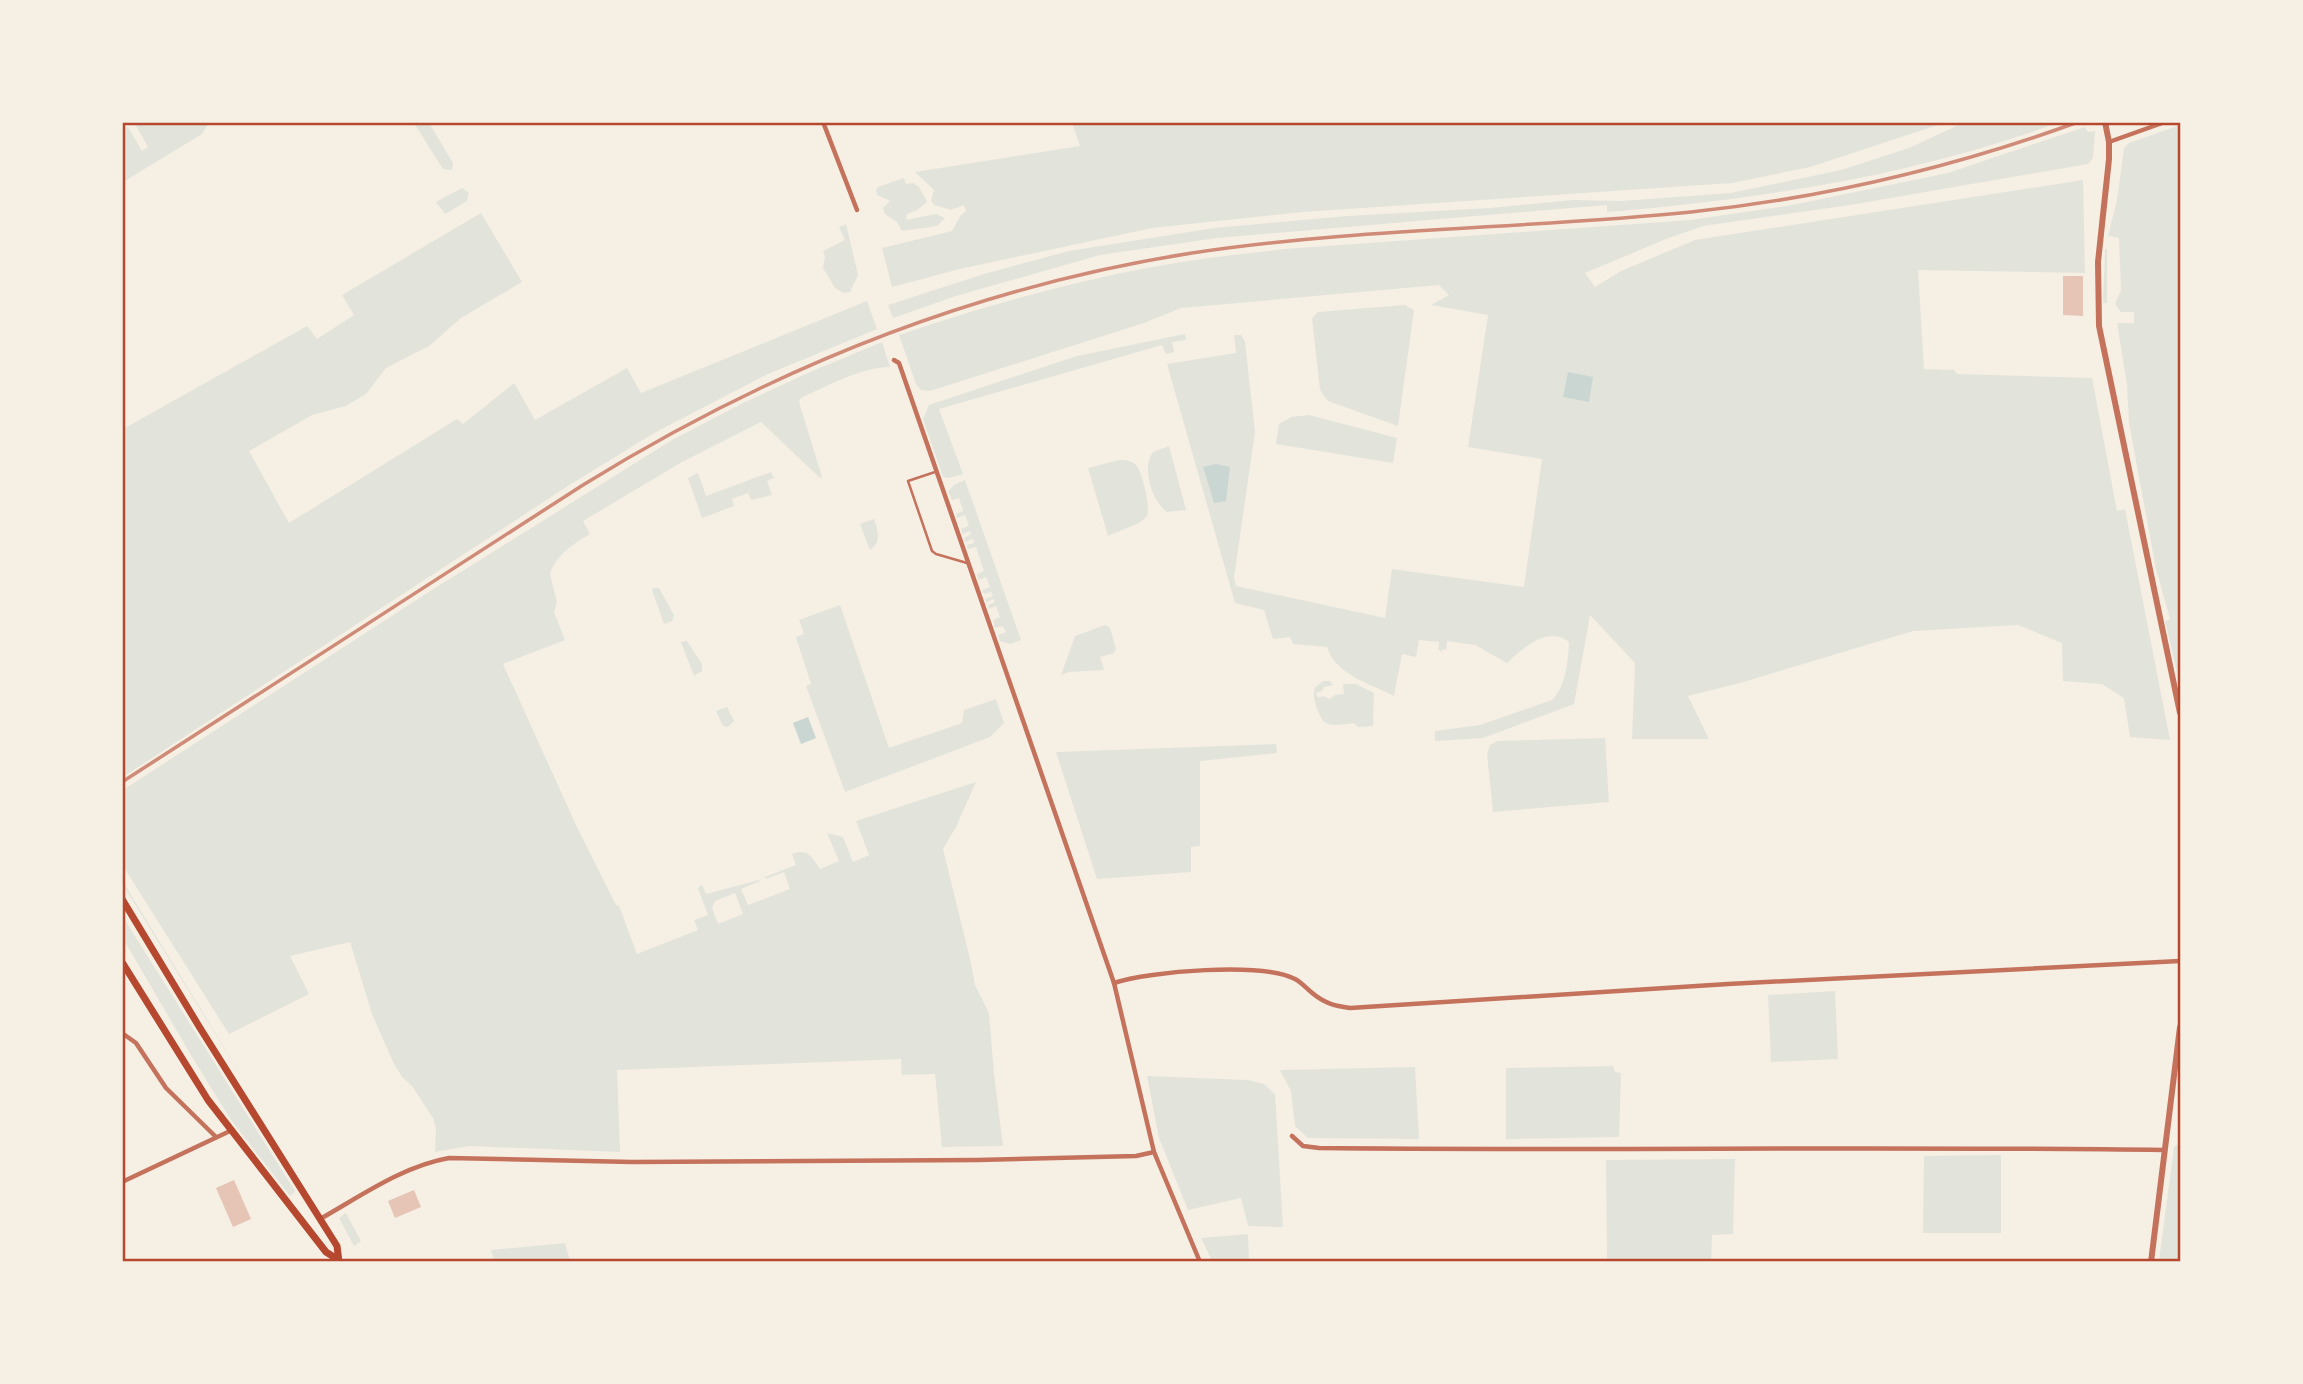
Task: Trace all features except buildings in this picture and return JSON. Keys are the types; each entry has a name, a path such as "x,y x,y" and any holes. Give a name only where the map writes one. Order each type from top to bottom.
{"main road":[{"path":"122,899 337,1245 338,1260"},
{"path":"122,962 230,1131 326,1252 338,1260"}],"street":[{"path":"823,122 857,210"},
{"path":"2105,122 2109,142 2098,262 2099,326 2180,713"},
{"path":"2109,142 2165,122"},
{"path":"894,360 899,363 1114,983 1154,1152 1200,1262"},
{"path":"1114,983 1125,979 1167,974 1230,970 1270,971 1296,979 1327,1003 1350,1008 1856,977 2180,961"},
{"path":"2151,1262 2180,1027"},
{"path":"122,1033 136,1042 166,1088 216,1137"},
{"path":"122,1182 230,1131"},
{"path":"1292,1136 1303,1146 1319,1148 2164,1150"},
{"path":"320,1219 403,1174 427,1163 449,1158 632,1162 964,1160 1136,1156 1154,1152"}],"lane":[{"path":"935,472 908,481 920,517 933,553 967,563"}],"shaded area":[{"path":"1072,122 1944,123 1810,167 1732,183 1303,212 1152,228 960,269 892,287 882,248 952,231 966,211 964,205 951,210 935,205 931,201 934,190 915,172 1080,146"},
{"path":"136,123 208,124 202,134 123,182 123,131 128,127 142,151 148,147"},
{"path":"414,123 429,123 453,163 452,170 443,169"},
{"path":"1963,123 2057,123 2003,142 1892,171 1779,192 1607,212 1607,205 1217,238 1100,255 956,296 893,318 888,305 984,274 1069,251 1214,228 1573,200 1621,201 1731,193 1841,170 1909,148"},
{"path":"2180,125 2180,685 2165,621 2170,619 2156,569 2129,423 2127,385 2117,323 2134,323 2134,312 2121,312 2115,304 2121,290 2119,238 2108,236 2117,200 2124,148 2129,143"},
{"path":"2085,127 2088,132 2095,131 2093,158 2088,164 1850,205 1703,226 1585,273 1595,287 1621,271 1695,240 2083,180 2085,273 1918,270 1924,369 1954,370 1957,374 2092,378 2117,511 2125,509 2170,740 2130,737 2124,698 2102,684 2063,681 2062,643 2018,625 1913,631 1688,696 1709,739 1632,739 1635,663 1590,615 1574,704 1483,738 1435,741 1435,731 1480,725 1552,700 1563,681 1569,642 1561,637 1544,637 1528,645 1507,663 1475,645 1447,641 1446,650 1443,649 1442,652 1438,649 1439,642 1419,640 1416,657 1402,654 1394,696 1345,671 1331,656 1327,647 1293,644 1290,637 1273,639 1264,610 1235,603 1167,364 1236,353 1234,335 1241,335 1245,342 1255,432 1234,577 1236,586 1385,618 1392,569 1524,587 1542,459 1468,447 1488,315 1431,305 1449,295 1439,285 1181,308 1144,323 930,391 921,390 916,384 899,335 1056,288 1120,273 1202,259 1285,249 1690,220 1787,206 1948,173"},
{"path":"904,178 906,184 913,183 919,187 927,202 907,214 906,220 936,214 945,218 937,226 902,231 897,222 885,214 883,208 890,201 877,195 876,190"},
{"path":"462,188 469,193 467,201 445,214 436,202"},
{"path":"481,213 522,282 461,318 429,346 386,368 366,394 346,406 312,415 249,451 289,523 457,419 463,424 514,383 535,420 627,368 641,393 867,301 877,329 768,374 656,432 571,484 123,777 123,429 307,326 317,339 354,315 342,295"},
{"path":"846,224 858,275 850,292 844,293 835,288 823,268 823,251 845,240 839,227"},
{"path":"2105,249 2107,303 2103,303"},
{"path":"1405,305 1414,310 1398,426 1328,401 1320,390 1312,318 1318,312"},
{"path":"1185,334 1186,340 1172,342 1174,352 1166,354 1162,345 939,409 963,474 943,477 923,419 929,405 1077,356"},
{"path":"882,342 890,367 856,374 801,398 799,402 822,477 761,422 682,462 583,521 590,534 561,556 550,574 557,602 554,612 565,640 503,664 576,825 616,905 619,906 637,954 698,930 694,920 708,915 698,888 702,885 706,894 759,880 741,889 748,905 790,889 784,872 766,879 765,877 796,865 792,854 806,853 820,869 839,861 827,833 843,837 853,862 869,855 856,821 976,782 943,849 975,985 989,1013 1003,1146 942,1147 935,1074 902,1075 901,1059 617,1070 620,1152 469,1146 435,1152 436,1128 433,1118 394,1064 372,1014 350,942 290,956 309,994 229,1034 123,866 123,790 424,595 672,440 810,372","holes":["735,893 743,914 718,924 712,908 715,901"]},
{"path":"1568,372 1593,377 1589,402 1563,397"},
{"path":"1309,415 1397,438 1393,463 1276,444 1279,424 1291,417"},
{"path":"1169,446 1186,510 1167,512 1157,500 1150,484 1148,467 1153,452"},
{"path":"1119,460 1131,462 1138,468 1145,489 1148,512 1140,522 1108,536 1088,468"},
{"path":"1216,464 1230,467 1226,501 1214,503 1203,467"},
{"path":"771,472 774,478 767,481 772,495 751,500 748,493 732,499 734,506 702,518 688,478 698,473 706,496"},
{"path":"965,480 1021,640 1010,644 1000,641 998,635 1006,632 1003,626 995,628 993,620 1000,617 996,606 989,609 988,605 995,602 994,599 986,602 985,599 993,596 991,592 984,594 982,590 990,587 986,577 979,580 977,574 984,571 976,547 968,549 967,545 974,543 973,539 965,542 964,538 971,534 970,531 963,534 961,529 969,526 965,515 957,518 956,514 963,511 959,498 952,500 948,491"},
{"path":"874,519 878,540 870,550 860,524"},
{"path":"659,588 674,615 672,621 664,624 652,590"},
{"path":"840,605 889,748 962,723 964,710 996,699 1004,723 990,737 845,792 806,686 811,684 796,637 804,634 799,620"},
{"path":"1105,625 1110,628 1116,648 1114,653 1100,657 1104,670 1061,675 1075,636"},
{"path":"687,641 702,664 702,671 694,676 681,642"},
{"path":"1324,681 1330,681 1333,685 1316,693 1318,698 1323,696 1330,699 1344,694 1343,684 1356,684 1374,693 1373,726 1358,727 1354,723 1332,725 1323,721 1316,707 1314,691"},
{"path":"727,707 734,721 728,727 723,726 716,711"},
{"path":"808,717 816,738 801,744 793,723"},
{"path":"1605,738 1609,802 1493,812 1487,754 1490,745 1498,741"},
{"path":"1276,744 1277,753 1200,761 1200,846 1191,847 1191,872 1097,879 1056,752"},
{"path":"123,882 260,1106 123,885"},
{"path":"123,917 295,1191 290,1196 231,1120 192,1057 124,940"},
{"path":"1835,991 1838,1059 1771,1062 1768,995"},
{"path":"1613,1066 1615,1072 1621,1073 1619,1137 1506,1139 1506,1068"},
{"path":"1415,1067 1419,1139 1308,1138 1295,1126 1291,1091 1280,1070"},
{"path":"1147,1076 1248,1080 1264,1084 1275,1094 1283,1227 1248,1226 1241,1198 1188,1210 1159,1138"},
{"path":"2180,1143 2180,1261 2159,1261 2174,1147"},
{"path":"2001,1155 2001,1233 1923,1233 1924,1156"},
{"path":"1735,1159 1733,1234 1712,1235 1711,1261 1607,1261 1606,1160"},
{"path":"346,1213 361,1241 354,1246 339,1218"},
{"path":"1248,1234 1249,1261 1212,1261 1201,1238"},
{"path":"565,1243 570,1261 494,1261 491,1250"}],"railway":[{"path":"122,782 583,485 654,443 801,370 876,338 953,311 1031,287 1192,253 1316,238 1691,212 1838,190 1983,154 2078,122"}]}
